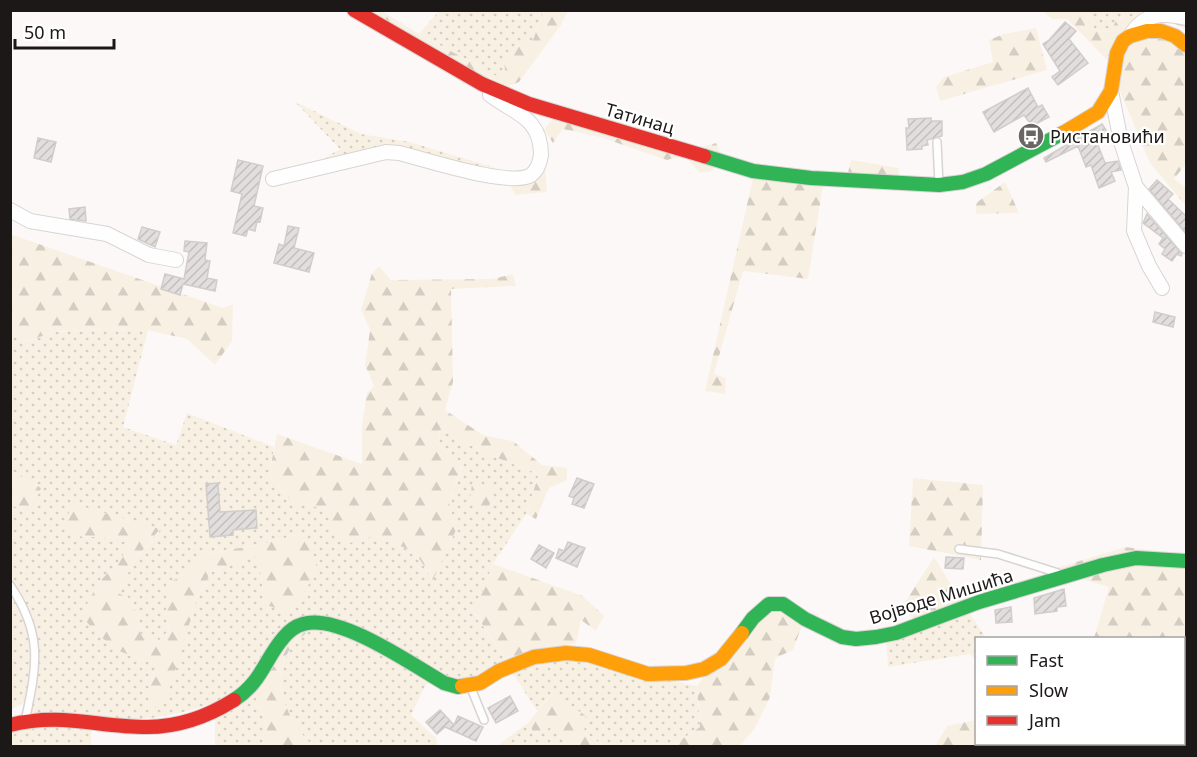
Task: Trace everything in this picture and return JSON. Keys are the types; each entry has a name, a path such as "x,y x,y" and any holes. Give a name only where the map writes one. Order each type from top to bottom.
{"street":[{"name":"Татинац","path":"354,10 482,84 529,104 753,171 811,178 939,185 963,182 986,174 1044,145 1098,112 1110,91 1117,53 1123,41 1130,36"},
{"path":"1130,36 1137,24 1149,16 1175,15 1186,18"},
{"path":"1130,36 1148,31 1161,31 1175,36 1186,45"},
{"path":"273,178 386,152 399,153 496,177 513,179 531,175 539,166 541,158 540,142 534,125 485,90 482,84"},
{"name":"Татинац","path":"1110,91 1121,142 1136,187 1134,231 1149,266 1162,288"},
{"name":"Татинац","path":"1136,187 1186,246"},
{"path":"10,210 30,221 107,234 149,255 176,260"},
{"name":"Војводе Мишића","path":"470,685 480,683 500,671 534,657 566,653 589,655 648,674 686,673 704,669 721,659 732,648 753,618 770,604 783,604 805,619 842,637 856,639 876,637 896,633 979,602 1103,565 1136,558 1186,561"},
{"path":"10,725 26,721 60,719 89,720 138,727 166,726 198,719 226,706 253,686 288,633 301,624 312,622 337,627 361,636 444,683 458,687 470,685"}],"lane":[{"path":"937,142 939,185"},
{"name":"Војводе Мишића","path":"959,549 998,554 1069,576"},
{"path":"10,585 27,613 36,656 26,721"},
{"path":"470,685 484,720"}],"green space":[{"path":"361,11 382,11 473,63 484,73 506,77 504,61 517,47 533,40 544,11 568,11 561,25 519,82 508,86 473,88"},
{"path":"439,11 544,11 533,40 517,47 506,78 484,73 473,63 419,34"},
{"path":"1042,11 1086,11 1091,15 1094,30 1110,32 1116,21 1124,16 1129,23 1140,15 1140,11 1186,11 1186,29 1171,22 1143,27 1186,40 1186,164 1174,179 1186,187 1186,206 1150,163 1107,60 1067,19 1052,19"},
{"path":"1086,11 1140,11 1140,15 1129,24 1123,16 1116,21 1111,32 1094,30 1091,15"},
{"path":"1036,28 1047,70 940,101 936,87 944,77 993,62 989,40 1004,34"},
{"path":"294,101 361,134 410,142 516,174 397,155 298,174 340,149"},
{"path":"556,114 696,149 716,143 722,156 712,171 700,173 686,159 667,160 600,137 563,129 553,143 544,130"},
{"path":"851,160 899,168 898,179 847,177"},
{"path":"522,169 545,169 547,192 515,195 508,181"},
{"path":"825,173 808,279 743,271 714,374 726,378 725,394 705,391 753,178"},
{"path":"1005,182 1019,213 976,214 976,203"},
{"path":"10,234 223,308 233,304 232,341 215,365 187,339 148,330 102,329 55,332 21,343 11,323"},
{"path":"379,266 391,280 492,279 513,274 516,286 451,289 453,382 445,410 483,435 513,441 542,465 567,468 567,480 549,488 536,519 526,514 539,474 487,454 440,429 438,444 463,464 449,503 456,530 433,580 415,552 375,536 350,543 331,528 332,510 292,502 269,475 277,434 362,464 362,425 367,393 374,386 365,365 370,330 361,310 372,273"},
{"path":"10,323 22,343 55,332 102,329 148,330 123,427 176,445 187,413 274,447 269,475 292,502 333,510 375,536 415,552 432,579 456,530 449,503 463,465 438,444 440,429 487,454 539,474 526,514 493,564 474,613 506,660 579,661 697,686 700,727 672,746 605,746 584,733 552,693 537,711 512,672 426,684 411,715 436,738 438,746 313,746 289,714 281,688 284,662 290,649 307,632 248,682 265,717 266,741 270,746 215,746 215,721 208,705 177,714 91,727 91,746 11,746 11,726 32,714 29,699 11,710 11,502 15,507 41,488 11,471","holes":["160,530 134,561 118,593 133,600 141,636 159,641 169,630 166,617 166,585 192,569 205,554 258,545 304,533 264,604 259,555 211,572 198,595 183,641 148,693 156,665 119,651 99,582 119,562 133,539 77,536"]},
{"path":"11,471 41,488 32,509 15,507 11,502"},
{"path":"913,478 983,485 981,560 909,546"},
{"path":"472,483 496,487 489,506 479,513 470,500"},
{"path":"71,503 160,529 134,561 118,593 133,600 141,635 159,640 169,630 166,617 166,585 192,569 205,554 258,545 304,533 319,569 290,613 264,604 259,556 211,572 198,595 167,697 152,711 148,693 156,665 119,651 97,634 81,615 99,582 119,562 132,539 77,536 66,525"},
{"path":"1125,547 1186,555 1186,746 935,746 947,726 975,720 975,745 1185,745 1185,637 1094,637 1109,587 1050,570"},
{"path":"934,557 961,600 914,620 902,607"},
{"path":"493,564 583,596 604,616 596,631 581,620 576,643 506,660 474,612"},
{"path":"961,600 985,637 975,637 975,659 970,654 888,667 886,639"},
{"path":"765,601 802,625 793,650 775,658 770,697 755,728 740,746 672,746 700,727 697,686"},
{"path":"307,632 292,647 284,662 281,688 289,713 313,746 270,746 266,741 265,717 248,682 276,636"},
{"path":"552,693 586,716 584,733 605,746 568,746 551,727 534,735 529,722"},
{"path":"529,722 534,735 551,727 568,746 487,746 498,745"}],"building":[{"path":"1065,22 1076,31 1069,39 1088,63 1058,85 1052,77 1060,71 1043,44"},
{"path":"1028,88 1038,107 1042,105 1049,117 1032,126 1024,115 994,132 983,112"},
{"path":"931,118 931,121 942,121 942,136 927,140 928,145 922,146 922,149 907,150 908,119"},
{"path":"1102,124 1108,133 1096,140 1105,163 1118,161 1121,170 1111,172 1115,181 1099,188 1091,165 1086,167 1078,146 1046,162 1044,158"},
{"path":"38,138 56,142 51,162 34,158"},
{"path":"238,160 263,166 254,206 263,208 260,222 257,221 255,231 248,229 246,236 233,233 242,194 231,191"},
{"path":"1157,180 1173,194 1168,199 1186,216 1186,233 1149,189"},
{"path":"85,207 86,221 70,219 69,209"},
{"path":"1147,214 1182,254 1181,256 1177,254 1172,261 1162,254 1165,249 1159,244 1163,238 1143,223"},
{"path":"288,226 299,228 294,248 314,253 309,272 274,263 279,244 284,246"},
{"path":"142,227 160,232 155,247 138,239"},
{"path":"185,241 207,243 205,260 210,261 207,278 217,280 215,291 183,284 180,295 161,289 165,274 184,279 189,252 184,251"},
{"path":"1155,312 1175,317 1173,327 1153,322"},
{"path":"577,478 594,484 584,508 572,504 574,498 569,496"},
{"path":"218,483 220,512 256,510 257,528 233,530 233,535 210,537 206,484"},
{"path":"568,542 585,548 577,567 556,558 559,549 564,551"},
{"path":"539,545 554,553 546,568 531,559"},
{"path":"946,557 964,558 963,569 945,568"},
{"path":"1064,589 1066,606 1057,607 1057,611 1035,614 1034,598"},
{"path":"1011,607 1012,622 996,623 995,610"},
{"path":"510,696 518,711 496,723 488,708"},
{"path":"440,710 454,725 458,716 483,727 476,741 445,727 437,734 426,722"}],"traffic: fast":[{"path":"704,156 753,171 811,178 939,185 963,182 986,174 1063,133"},
{"path":"742,633 753,618 769,604 783,604 805,619 842,637 856,639 876,637 896,633 979,602 1103,565 1136,558 1186,561"},
{"path":"234,700 251,686 288,633 303,624 318,623 336,626 355,633 444,683 462,686"}],"traffic: slow":[{"path":"1063,133 1098,112 1111,91 1117,53 1123,41 1130,36 1147,31 1161,31 1175,36 1186,45"},
{"path":"462,686 480,683 499,671 534,657 566,653 589,655 648,674 686,673 704,669 721,659 742,633"}],"traffic: jam":[{"path":"354,10 482,84 529,104 704,156"},
{"path":"10,725 28,721 63,720 159,727 192,720 234,700"}],"place":[{"name":"Ристановићи","path":"1031,136"}]}
